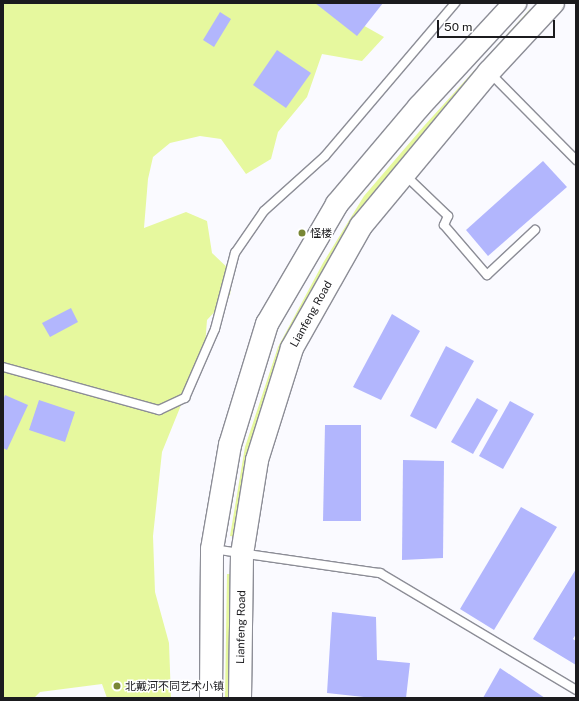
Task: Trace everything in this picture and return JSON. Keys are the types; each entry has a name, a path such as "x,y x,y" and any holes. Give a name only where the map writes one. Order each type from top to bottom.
{"main road":[{"path":"211,698 212,549 230,445 267,324 337,204 419,107 515,3"},
{"name":"Lianfeng Road","path":"240,698 242,554 257,460 292,348 361,226 489,72 551,4"}],"lane":[{"path":"3,367 159,410 184,398 215,329 235,253 264,211 325,156 455,3"},
{"path":"489,72 576,160"},
{"path":"404,174 448,216 444,225 487,275 535,230"},
{"path":"212,549 380,573 576,690"}],"green space":[{"path":"3,3 352,3 352,19 384,37 362,61 322,54 307,97 278,132 271,159 246,174 221,139 200,136 170,143 153,157 148,179 144,228 186,212 207,221 212,253 233,273 230,295 207,320 205,346 162,452 153,536 155,592 169,643 171,698 107,698 102,684 40,692 34,698 3,698"},
{"path":"530,9 535,14 329,266 238,537 230,536 245,447 278,347 323,263 364,196 424,126"},
{"path":"227,574 235,574 233,698 225,698"}],"building":[{"path":"315,3 383,3 357,36"},
{"path":"220,12 231,19 214,47 203,40"},
{"path":"277,50 311,73 286,108 253,85"},
{"path":"543,161 567,187 488,256 466,230"},
{"path":"71,308 78,322 50,337 42,323"},
{"path":"392,314 420,331 381,400 353,387"},
{"path":"446,346 474,361 436,429 410,416"},
{"path":"5,395 28,405 7,450 3,448 3,400"},
{"path":"477,398 498,410 473,454 451,442"},
{"path":"39,400 75,412 65,442 29,430"},
{"path":"510,401 534,414 503,469 479,456"},
{"path":"325,425 361,425 361,521 323,521"},
{"path":"403,460 444,461 443,558 402,560"},
{"path":"521,507 557,527 494,630 460,609"},
{"path":"576,569 576,634 573,639 576,641 576,665 533,639"},
{"path":"332,612 376,617 377,660 410,663 406,698 373,698 327,693"},
{"path":"500,668 545,698 483,698"}],"place":[{"name":"怪楼","path":"302,233"},
{"name":"北戴河不同艺术小镇","path":"117,686"}]}
